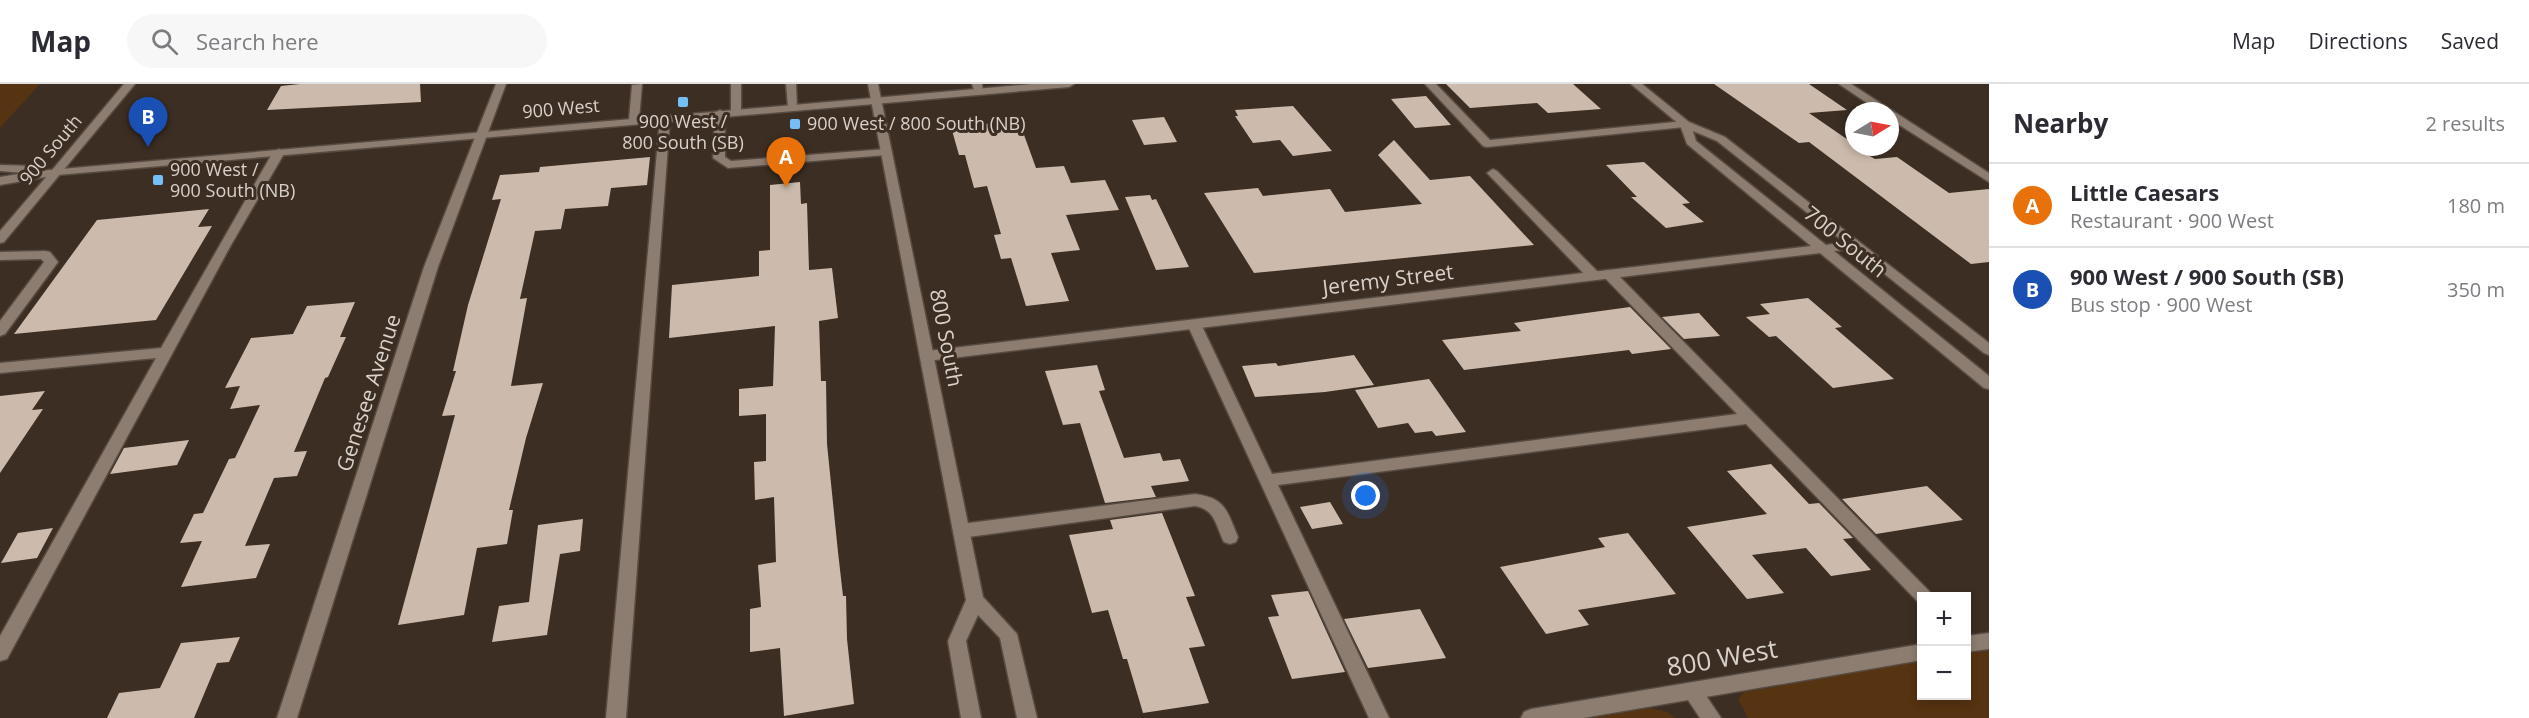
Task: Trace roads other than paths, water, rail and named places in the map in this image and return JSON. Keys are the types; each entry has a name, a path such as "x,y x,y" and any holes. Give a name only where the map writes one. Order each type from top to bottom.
{"street":[{"name":"900 South","path":"0,239 130,84"},
{"name":"Genesee Avenue","path":"287,718 431,267 501,84"},
{"path":"736,84 736,112"},
{"path":"791,84 793,107"},
{"name":"800 South","path":"873,84 975,600"},
{"name":"900 West","path":"0,181 57,171 876,100 978,88 1068,84"},
{"path":"1430,84 1487,144 1685,124"},
{"name":"700 South","path":"1636,84 1685,124 1721,139 1989,350"},
{"path":"1844,84 1872,102"},
{"path":"634,120 637,85"},
{"path":"720,113 719,158 728,165 886,152"},
{"path":"616,718 665,118"},
{"path":"1899,120 1989,178"},
{"name":"700 South","path":"1685,124 1691,142 1989,384"},
{"path":"0,653 279,153"},
{"name":"900 West","path":"0,168 57,171"},
{"path":"1493,173 1749,418 1918,592"},
{"name":"Jeremy Street","path":"927,356 1855,245"},
{"path":"0,256 45,255 51,262 0,331"},
{"path":"1194,324 1270,480 1379,718"},
{"path":"0,369 166,352"},
{"path":"1270,480 1749,418"},
{"path":"961,531 1195,500 1211,501 1215,505 1230,537"},
{"path":"971,718 957,641 975,600 1008,634 1027,718"},
{"path":"1971,643 1989,641"},
{"name":"800 West","path":"1531,718 1917,653"},
{"path":"1692,691 1711,718"}],"place":[{"name":"900 West / 800 South (SB)","path":"683,102"},
{"name":"900 West / 800 South (NB)","path":"795,124"},
{"name":"900 West / 900 South (SB)","path":"148,147"},
{"name":"900 West / 900 South (NB)","path":"158,180"},
{"name":"Little Caesars","path":"786,187"}]}
